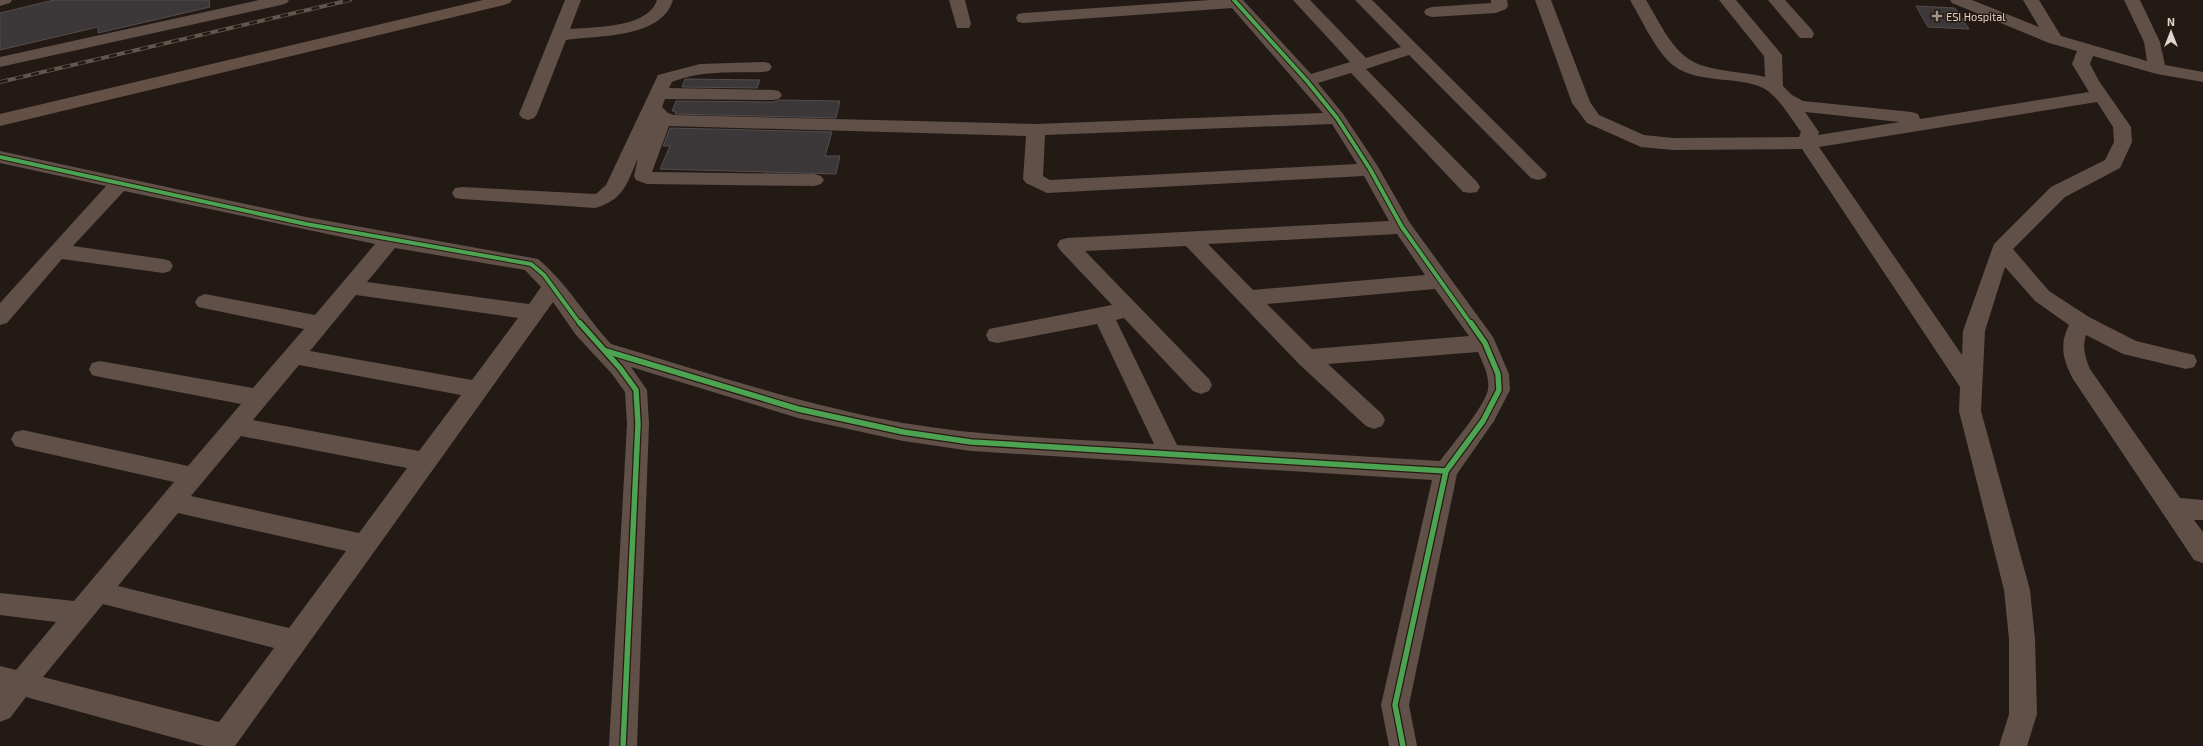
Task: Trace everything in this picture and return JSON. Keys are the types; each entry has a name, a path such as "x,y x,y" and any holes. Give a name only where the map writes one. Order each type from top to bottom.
{"main road":[{"path":"0,120 504,0"}],"street":[{"path":"0,1 4,0"},
{"path":"0,62 244,4 281,0"},
{"path":"528,114 573,0"},
{"path":"559,36 639,24 654,18 662,8 665,0"},
{"path":"957,0 963,24"},
{"path":"1301,0 1358,65 1470,186"},
{"path":"1363,0 1538,174"},
{"path":"1432,12 1496,8 1500,6 1499,0"},
{"path":"1544,0 1581,103 1593,119 1641,141 1673,144 1807,143 1943,121 2105,100"},
{"path":"1638,0 1670,52 1681,63 1699,71 1761,81 1799,106 1814,109 1943,121"},
{"path":"1727,0 1773,55 1780,93 1810,132 1807,143 1971,386"},
{"path":"1776,0 1806,34"},
{"path":"1958,0 2055,39 2157,69 2203,77"},
{"path":"2031,0 2055,39"},
{"path":"2132,0 2152,42 2157,69"},
{"path":"1024,18 1073,7 1236,2 1307,81 1337,118 1370,169 1402,227 1485,343 1498,374 1499,390 1483,421 1446,471 1395,705 1403,746"},
{"path":"2020,739 2023,714 2022,647 2017,590 1970,411 1974,331 2001,249 2058,192 2113,164 2123,142 2122,127 2105,100 2091,83 2081,64 2087,48"},
{"path":"1307,81 1412,49"},
{"path":"764,67 700,68 679,71 664,79 643,170 643,176 647,178 814,180"},
{"path":"658,106 773,95"},
{"path":"658,106 674,121 1036,130 1337,118"},
{"path":"462,193 595,200 603,199 614,189 658,106"},
{"path":"1036,130 1033,179 1047,187 1370,169"},
{"path":"0,157 120,184 390,240 531,264 554,286 584,330 620,368 636,390 638,424 623,746"},
{"path":"0,317 57,251 120,184"},
{"path":"1201,385 1067,245 1402,227"},
{"path":"1190,238 1307,358 1374,420"},
{"path":"0,709 11,681 80,613 390,240"},
{"path":"2001,249 2042,296 2081,324 2131,348 2186,361"},
{"path":"57,251 163,266"},
{"path":"1247,298 1440,281"},
{"path":"11,681 221,742 366,545 533,312 554,286"},
{"path":"351,287 533,312"},
{"path":"205,302 320,324"},
{"path":"997,336 1128,310"},
{"path":"1103,315 1170,454"},
{"path":"2081,324 2073,338 2072,354 2081,374 2203,552"},
{"path":"1307,358 1485,343"},
{"path":"604,351 798,409 903,432 971,442 1446,471"},
{"path":"294,356 478,390"},
{"path":"100,369 258,398"},
{"path":"236,426 426,462"},
{"path":"23,439 193,477"},
{"path":"173,502 366,545"},
{"path":"2173,508 2203,510"},
{"path":"98,592 295,641"},
{"path":"0,604 80,613"}],"building":[{"path":"54,0 209,0 210,7 98,33 98,27 0,50 0,13"},
{"path":"1916,6 1955,8 1969,29 1928,27"},
{"path":"685,79 760,80 757,88 682,87"},
{"path":"780,100 840,101 836,118 675,114 676,111 672,111 676,101 773,102"},
{"path":"670,128 832,132 825,156 840,156 836,174 660,169 670,146 663,146"}],"railway":[{"path":"0,82 350,0"}],"cycle path":[{"path":"1234,0 1307,81 1337,118 1370,169 1402,227 1485,343 1498,374 1499,390 1483,421 1446,471 1395,705 1403,746"},
{"path":"0,157 306,224 531,264 544,275 584,329 620,368 636,390 638,424 623,746"},
{"path":"606,351 798,409 903,432 971,442 1446,471"}],"place":[{"name":"ESI Hospital","path":"1937,16"}]}
